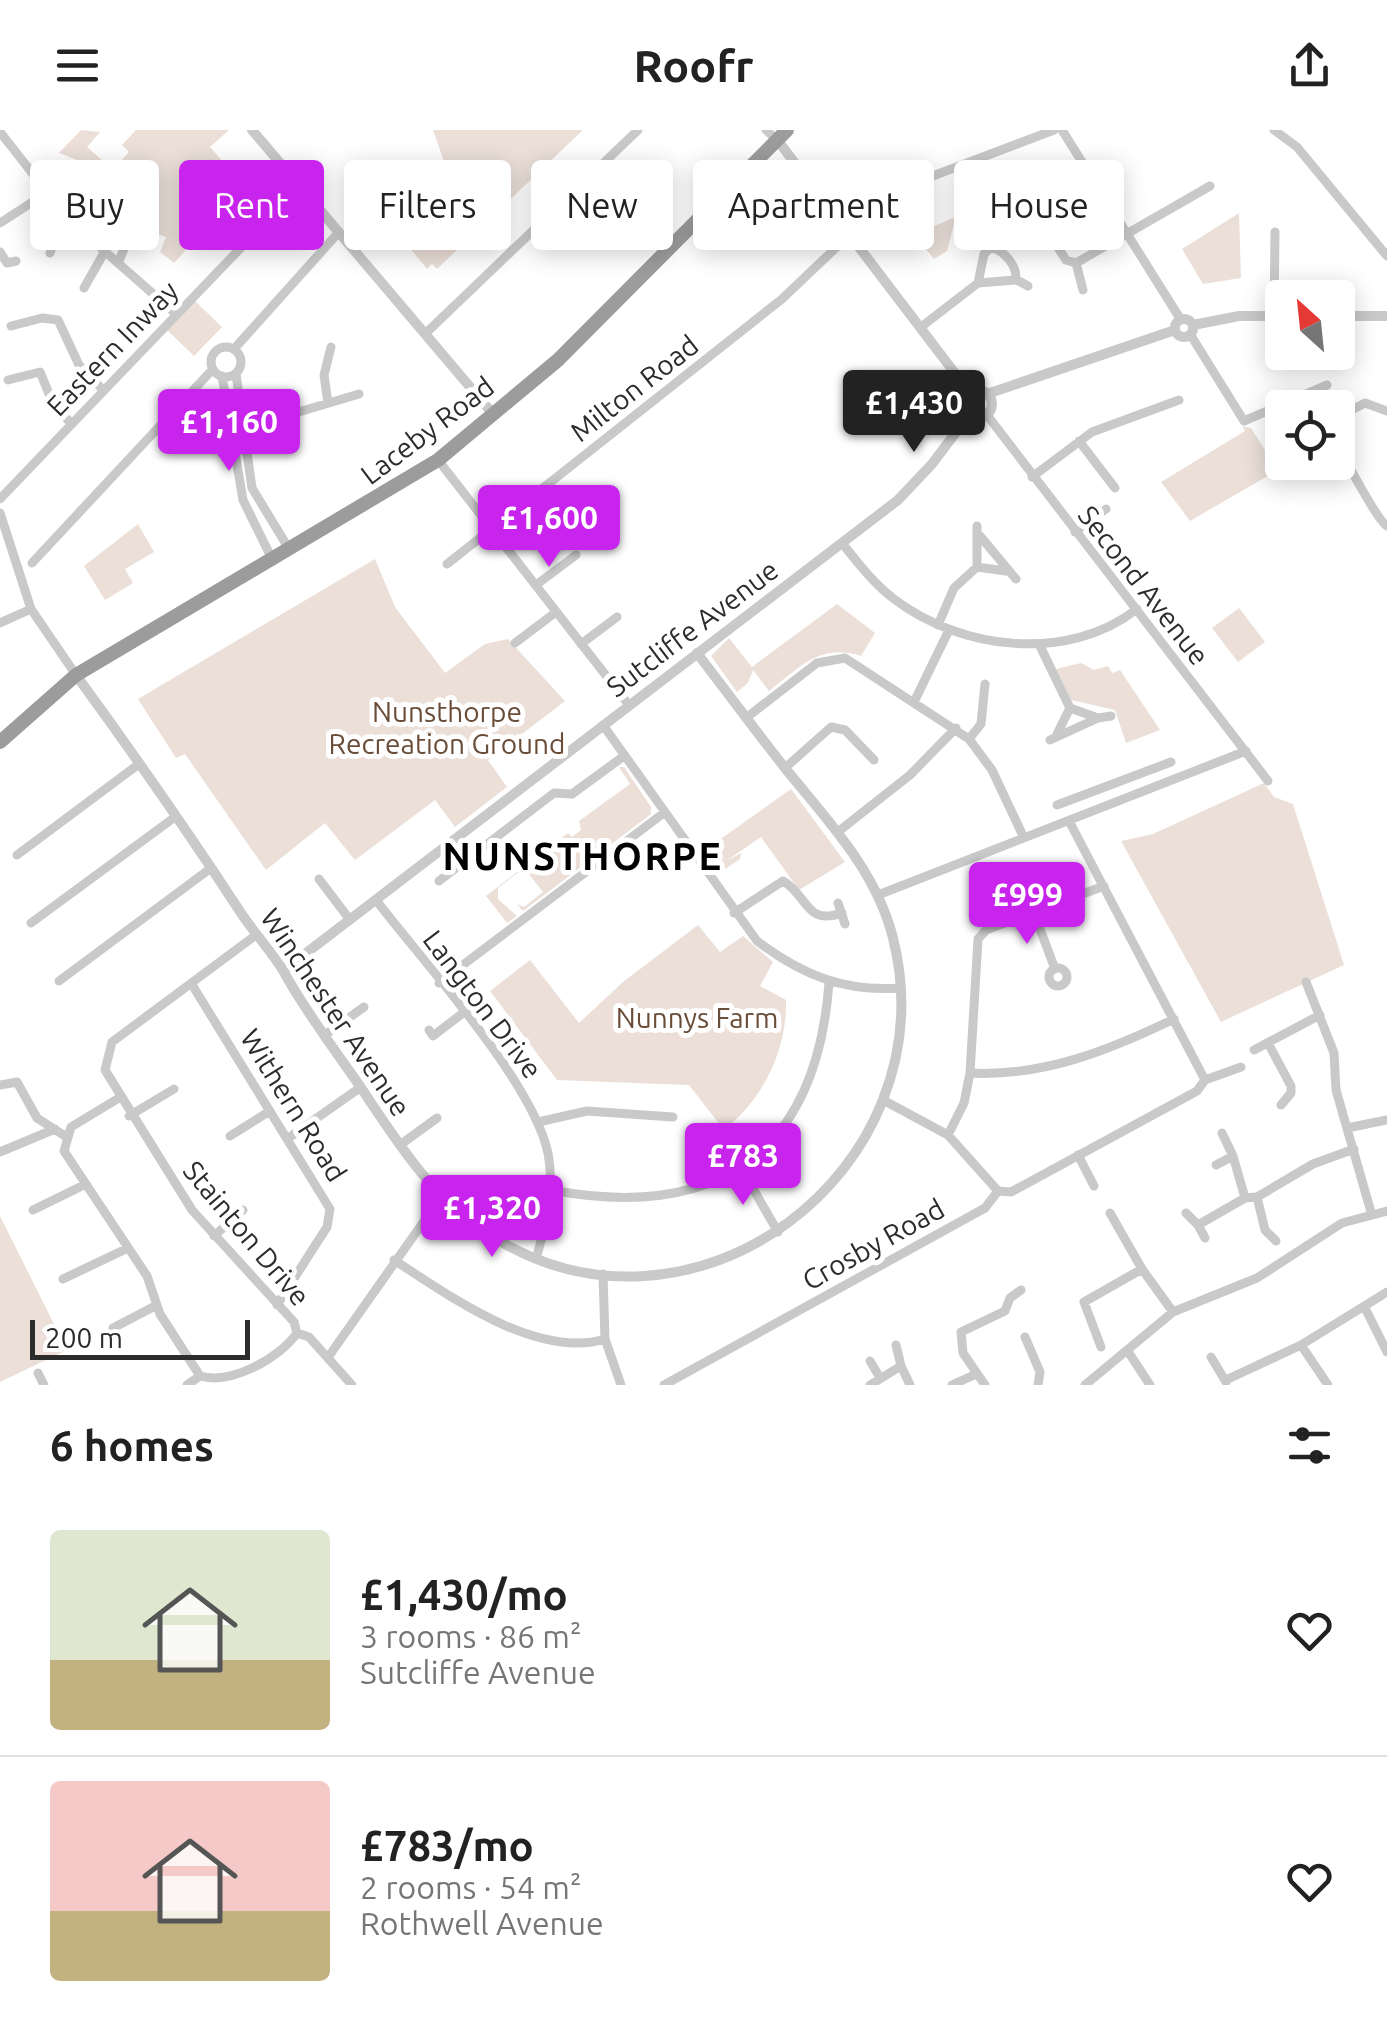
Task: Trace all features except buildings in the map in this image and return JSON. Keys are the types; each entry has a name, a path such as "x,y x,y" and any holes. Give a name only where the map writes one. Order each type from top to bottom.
{"highway":[{"name":"Laceby Road","path":"0,742 76,675 438,460 571,347 783,136"}],"street":[{"path":"16,130 2,138 30,171"},
{"path":"252,130 278,160"},
{"path":"425,334 638,130"},
{"path":"766,130 783,136 799,160"},
{"name":"Milton Road","path":"934,176 1054,130"},
{"path":"1078,130 1064,134 1128,234 1178,325 1191,330 1240,316 1265,316"},
{"path":"1274,130 1296,147 1387,256"},
{"path":"1076,264 1210,186"},
{"path":"0,224 30,203"},
{"path":"324,214 493,414"},
{"path":"272,560 242,500 216,351 234,349 339,232"},
{"path":"1275,232 1277,280"},
{"path":"120,262 124,250"},
{"name":"Eastern Inway","path":"0,499 238,250"},
{"name":"Milton Road","path":"447,564 782,299 834,250"},
{"path":"860,250 970,393 987,394 1178,325"},
{"path":"921,328 978,282 988,250"},
{"path":"995,250 1016,271 1015,279"},
{"path":"1059,250 1066,260 1076,264"},
{"path":"84,288 105,251 176,314"},
{"path":"0,252 7,263 16,261"},
{"path":"1076,264 1083,290"},
{"path":"978,282 1006,284 1015,279"},
{"path":"1015,279 1028,286"},
{"path":"1355,316 1387,316"},
{"path":"11,326 42,318 58,320 80,365 103,390"},
{"path":"1191,330 1238,417 1250,422 1326,385"},
{"path":"328,402 324,375 331,348"},
{"path":"234,349 242,362 236,374 255,495 290,551"},
{"path":"8,380 40,372 50,398 72,423"},
{"path":"32,563 218,373 236,374"},
{"path":"50,398 80,389"},
{"path":"970,393 964,402 969,415 987,415 992,405 987,394"},
{"path":"228,424 359,394"},
{"path":"1032,477 1092,432 1179,400"},
{"path":"1355,408 1366,403 1387,411"},
{"name":"Sutcliffe Avenue","path":"284,970 915,484 969,415"},
{"name":"Second Avenue","path":"987,415 1268,781"},
{"path":"1079,442 1115,488"},
{"path":"438,460 629,705"},
{"path":"1355,480 1363,484 1387,526"},
{"path":"242,500 255,495"},
{"path":"1076,532 1106,508"},
{"path":"0,513 31,609 76,675"},
{"path":"938,625 954,588 977,567 978,531 1016,579"},
{"path":"842,543 894,600 949,630 989,640 1039,644 1088,635 1138,609"},
{"path":"536,585 576,555"},
{"path":"977,567 1006,571"},
{"path":"0,623 31,609"},
{"path":"515,644 556,612"},
{"path":"581,644 617,618"},
{"path":"914,702 949,630"},
{"path":"1039,644 1070,708 1098,718"},
{"name":"Winchester Avenue","path":"76,675 284,970 400,1144 441,1197 486,1233 536,1259 603,1274 646,1276 688,1270 730,1257 778,1232 836,1181 872,1128 898,1045 900,988 893,937 878,895 839,832 697,653"},
{"path":"746,718 817,663 845,658 970,739 992,770 1024,838"},
{"path":"970,739 981,724 985,684"},
{"path":"1070,708 1054,737 1111,716"},
{"path":"603,725 757,941 790,966 829,983 869,990 900,988"},
{"path":"786,768 831,727 845,730 874,760"},
{"path":"839,832 910,775 956,728"},
{"path":"878,895 1246,752"},
{"path":"439,881 554,793 572,794 624,756"},
{"path":"1057,804 1171,762"},
{"path":"17,855 139,764"},
{"path":"1153,769 1161,786"},
{"path":"539,774 554,793"},
{"path":"1079,796 1086,815"},
{"path":"439,983 665,812"},
{"path":"32,923 175,817"},
{"path":"1068,821 1205,1080"},
{"path":"439,851 453,870"},
{"path":"59,981 211,868"},
{"path":"319,878 350,920"},
{"path":"734,913 783,880 812,914 827,918 842,913"},
{"path":"948,1135 964,1103 970,1073 978,998 976,943 986,930 1104,886"},
{"name":"Langton Drive","path":"376,900 523,1092 538,1122 548,1154 551,1190 536,1259"},
{"path":"1034,913 1055,969"},
{"name":"Stainton Drive","path":"256,935 108,1047 104,1070 129,1116 214,1236 296,1325 297,1333 309,1336 352,1385"},
{"path":"1306,982 1334,1053 1336,1090 1371,1212"},
{"name":"Withern Road","path":"191,983 324,1194 330,1216 277,1304"},
{"path":"551,1190 616,1201 648,1200 690,1190 740,1166 771,1140 805,1094 820,1053 829,983"},
{"path":"324,1035 364,1007"},
{"path":"434,1036 463,1014"},
{"path":"1254,1050 1320,1015"},
{"path":"970,1073 1016,1073 1048,1066 1114,1046 1174,1019"},
{"path":"1268,1043 1291,1086 1292,1093 1281,1105"},
{"name":"Crosby Road","path":"664,1385 984,1208 998,1191 1011,1192 1197,1091 1205,1080 1241,1067"},
{"path":"0,1084 17,1082 37,1118 65,1136"},
{"path":"287,1139 361,1088"},
{"path":"129,1116 174,1089"},
{"path":"119,1098 71,1127 65,1136 64,1151 150,1281 157,1305 200,1376 214,1383 254,1377 297,1333"},
{"path":"883,1100 948,1135 998,1191"},
{"path":"538,1122 587,1110 673,1116"},
{"path":"230,1136 270,1111"},
{"path":"400,1144 437,1118"},
{"path":"1348,1128 1387,1120"},
{"path":"0,1152 55,1129"},
{"path":"1222,1134 1245,1198"},
{"path":"1198,1226 1313,1164 1354,1149"},
{"path":"1078,1156 1094,1186"},
{"path":"1216,1165 1233,1156"},
{"path":"740,1166 778,1232"},
{"path":"33,1210 84,1184"},
{"path":"1257,1196 1263,1236 1276,1242"},
{"path":"329,1356 441,1197"},
{"path":"214,1236 243,1210"},
{"path":"1085,1385 1174,1312 1247,1284 1325,1231 1371,1212 1387,1212"},
{"path":"1110,1213 1142,1269 1174,1312"},
{"path":"1186,1213 1205,1238"},
{"path":"63,1279 128,1248"},
{"path":"394,1260 478,1314 519,1330 565,1342 604,1340"},
{"path":"1102,1346 1084,1302 1142,1269"},
{"path":"603,1274 604,1340 621,1385"},
{"path":"984,1385 963,1354 961,1332 1000,1315 1021,1290"},
{"path":"1212,1357 1226,1382 1300,1345 1387,1292"},
{"path":"113,1328 157,1305"},
{"path":"1364,1306 1387,1352"},
{"path":"1025,1337 1040,1372 1038,1385"},
{"path":"896,1344 910,1385"},
{"path":"1300,1345 1328,1385"},
{"path":"1126,1350 1150,1385"},
{"path":"870,1360 879,1376"},
{"path":"870,1385 901,1366"},
{"path":"38,1373 44,1385"},
{"path":"685,1374 691,1385"},
{"path":"952,1385 976,1374"},
{"path":"187,1385 200,1376"}],"green space":[{"path":"81,130 100,132 87,147 102,160 77,160 59,153"},
{"path":"136,130 229,130 210,147 221,160 179,160 179,250 186,250 174,263 160,252 166,237 159,235 159,160 122,160 129,152 122,145"},
{"path":"433,130 583,130 551,160 531,160 531,180 511,199 511,160 443,160"},
{"path":"1239,213 1241,278 1203,284 1182,249"},
{"path":"954,218 947,251 934,259 926,250 934,250 934,226"},
{"path":"412,250 457,250 437,269 432,264 427,269"},
{"path":"195,301 222,327 194,356 167,330"},
{"path":"1242,426 1251,428 1265,450 1265,478 1190,521 1161,482 1245,431"},
{"path":"138,524 154,552 125,569 133,583 105,600 84,566"},
{"name":"Nunsthorpe Recreation Ground","path":"375,559 395,607 445,673 485,644 508,639 565,701 488,760 507,787 455,827 435,800 355,860 325,823 266,870 185,754 176,758 138,699"},
{"path":"837,604 875,633 861,656 822,655 769,691 753,670 748,683 737,692 711,656 729,638 752,667"},
{"path":"1239,608 1265,642 1238,662 1212,628"},
{"path":"1081,663 1094,670 1108,666 1112,673 1120,670 1160,730 1126,743 1115,710 1071,700 1056,669"},
{"path":"619,767 624,767 651,807 651,814 523,911 517,904 524,907 543,892 524,868 498,888 498,899 517,916 507,923 486,896 568,833 572,837 581,830 579,821 630,784"},
{"path":"1264,783 1274,797 1293,804 1344,965 1221,1022 1121,841 1153,834"},
{"path":"791,789 845,862 799,890 761,837 726,861 741,853 740,859 721,872 701,853"},
{"name":"Nunnys Farm","path":"698,925 720,952 743,936 773,962 760,986 786,1000 782,1037 770,1072 750,1104 724,1130 689,1085 557,1080 490,991 530,960 579,1023 623,982"},
{"path":"0,1216 67,1350 0,1382"}],"district":[{"name":"NUNSTHORPE","path":"583,856"}]}
